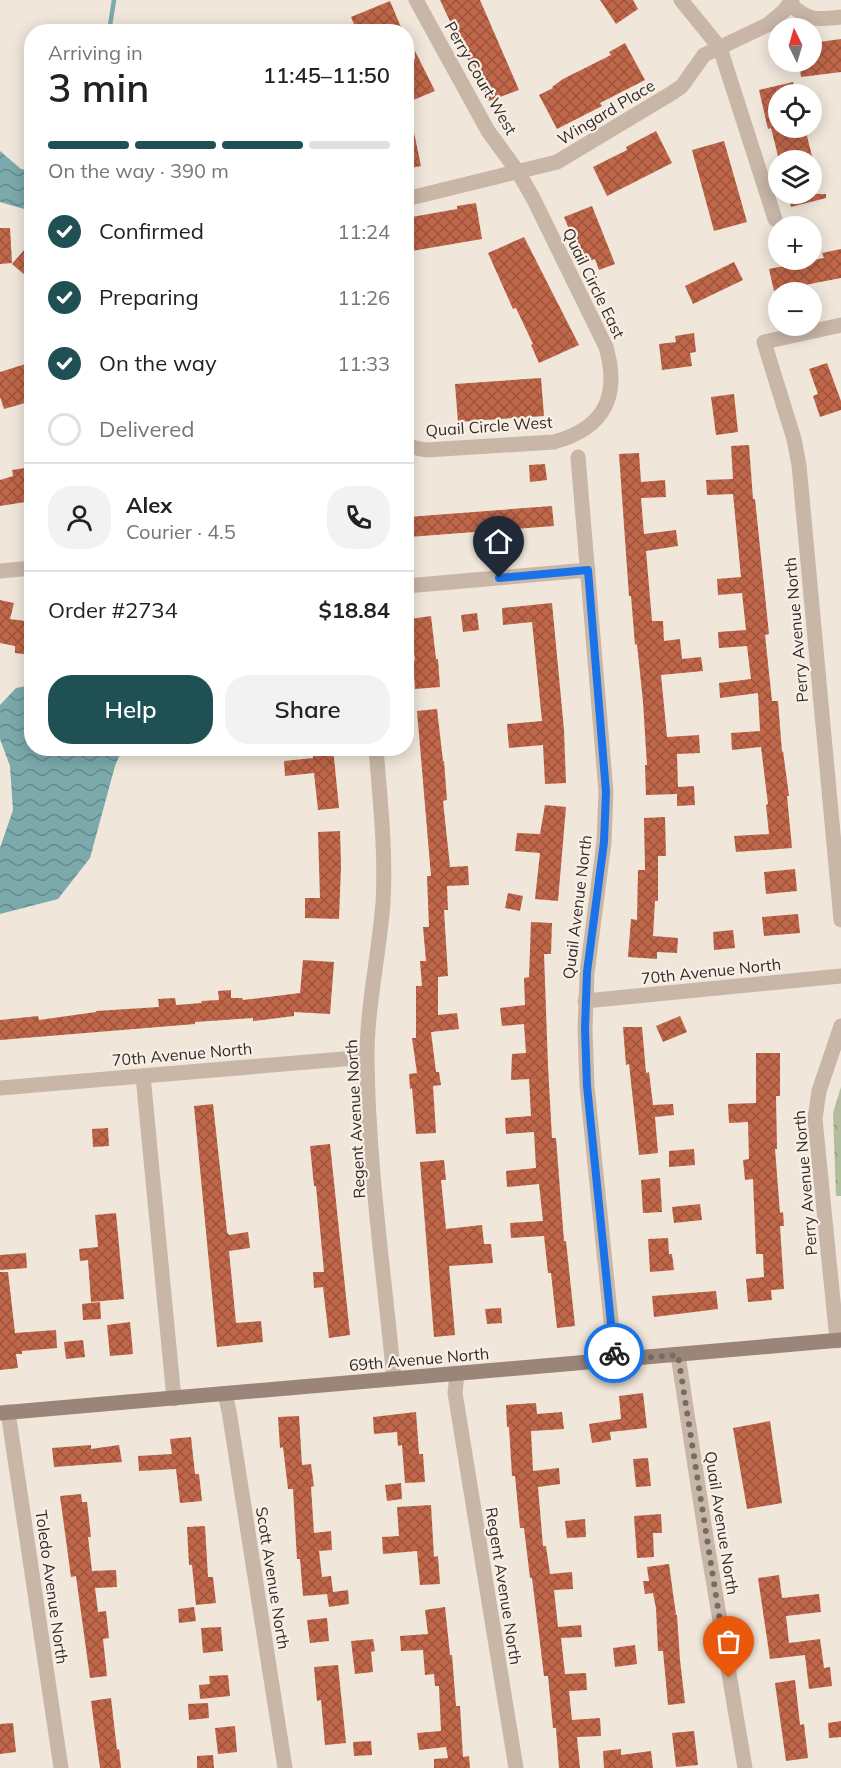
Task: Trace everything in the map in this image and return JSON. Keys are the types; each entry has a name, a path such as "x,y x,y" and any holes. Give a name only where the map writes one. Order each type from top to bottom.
{"street":[{"name":"Perry Court West","path":"417,0 484,125 518,172"},
{"path":"681,0 720,48 774,216"},
{"name":"Wingard Place","path":"414,197 556,162 682,86 704,55 767,25 791,2"},
{"path":"791,2 805,16 813,19 841,17"},
{"name":"Quail Circle East","path":"518,172 606,347 611,366 612,388 600,413"},
{"name":"Perry Avenue North","path":"841,325 764,342 794,438 799,465 841,920"},
{"name":"Quail Circle West","path":"414,448 426,450 554,442 574,436 592,424 600,413"},
{"name":"Quail Avenue North","path":"578,457 606,792 604,842 585,1001 587,1086 615,1360"},
{"path":"0,572 24,569"},
{"path":"414,585 588,570"},
{"name":"Regent Avenue North","path":"377,756 384,852 383,893 369,1024 368,1057 371,1143 394,1379"},
{"name":"70th Avenue North","path":"585,1001 841,976"},
{"name":"Perry Avenue North","path":"839,1341 814,1119 819,1091 841,1026"},
{"name":"70th Avenue North","path":"0,1088 368,1057"},
{"path":"143,1076 174,1399"},
{"name":"69th Avenue North","path":"4,1413 839,1341"},
{"name":"Quail Avenue North","path":"678,1355 745,1768"},
{"name":"Regent Avenue North","path":"456,1374 455,1393 516,1768"},
{"name":"Scott Avenue North","path":"225,1394 285,1768"},
{"name":"Toledo Avenue North","path":"4,1413 61,1768"}],"green space":[{"path":"841,1087 841,1196 836,1196 833,1113"}],"water":[{"path":"0,151 24,170 24,209 0,202"},
{"path":"24,686 24,756 119,756 90,858 58,899 0,914 0,848 13,810 10,766 0,739 0,705 16,688"}],"building":[{"path":"440,0 480,0 519,90 489,101 474,65 471,66"},
{"path":"600,0 633,0 638,9 616,24"},
{"path":"390,1 400,24 354,24 351,17"},
{"path":"841,39 841,72 801,77 800,72 822,72 822,42"},
{"path":"625,43 645,80 557,129 539,95 553,88 563,79 611,55 609,52"},
{"path":"415,51 435,91 414,100"},
{"path":"768,88 768,129 759,90"},
{"path":"656,131 672,163 607,196 593,167 627,150 626,147"},
{"path":"414,133 421,166 414,167"},
{"path":"774,138 808,138 810,150 776,150"},
{"path":"724,141 747,222 714,231 692,150"},
{"path":"476,203 482,239 414,251 414,217 457,209 457,206"},
{"path":"592,206 615,264 599,270 595,259 585,262 564,217"},
{"path":"0,228 10,228 12,263 0,264"},
{"path":"524,237 579,345 539,363 531,345 533,344 516,308 513,309 488,253"},
{"path":"841,249 841,278 820,282 772,282 769,270 822,270 822,258 824,258 822,253"},
{"path":"24,250 24,274 12,264"},
{"path":"734,262 743,280 693,304 685,286"},
{"path":"694,333 696,352 690,353 692,366 662,370 659,344 676,342 675,336"},
{"path":"827,363 841,401 841,410 820,417 813,396 818,394 809,369"},
{"path":"24,364 24,403 4,409 0,397 0,372"},
{"path":"541,378 544,416 458,422 455,384"},
{"path":"734,394 738,432 716,435 711,397"},
{"path":"749,445 769,634 765,635 772,701 778,701 782,752 789,796 787,796 792,848 736,852 734,836 769,834 766,805 768,804 761,747 732,750 731,733 760,731 758,693 720,698 719,683 751,679 747,646 719,648 718,632 746,630 742,593 718,595 717,579 741,577 733,494 707,495 706,480 733,479 731,446"},
{"path":"639,453 641,482 665,480 666,497 641,498 644,534 676,530 678,546 646,551 652,621 663,621 664,641 680,639 682,659 701,657 703,671 661,675 667,737 699,735 700,753 677,754 678,787 694,786 695,805 677,806 677,794 646,795 645,765 647,765 643,702 631,596 629,596 619,454"},
{"path":"545,464 547,480 530,482 529,465"},
{"path":"24,468 24,502 0,506 0,480 13,476 12,470"},
{"path":"552,506 554,526 414,537 414,517"},
{"path":"0,600 14,603 10,619 24,621 24,654 15,653 15,646 0,643"},
{"path":"552,603 564,730 566,783 545,784 543,745 509,748 507,724 542,721 532,622 503,625 502,608"},
{"path":"477,613 479,630 463,632 461,615"},
{"path":"431,616 440,687 415,689 414,618"},
{"path":"437,709 444,761 447,800 443,801 450,867 468,866 469,885 447,886 448,910 444,910 448,976 438,977 438,1015 457,1013 459,1029 431,1032 436,1072 439,1072 441,1085 433,1086 436,1133 416,1134 409,1074 417,1073 412,1038 416,1038 416,986 422,986 420,961 426,961 423,927 429,927 427,876 431,876 417,711"},
{"path":"313,756 334,756 339,808 318,810 314,773 285,776 284,761 313,758"},
{"path":"545,805 566,807 558,901 535,899 540,853 515,851 517,833 540,834"},
{"path":"665,817 666,856 658,856 658,901 655,901 653,936 678,938 677,953 657,952 657,959 628,957 631,919 637,920 638,870 645,870 644,818"},
{"path":"340,831 339,919 305,918 305,898 320,898 318,832"},
{"path":"795,869 797,891 766,894 764,872"},
{"path":"508,893 523,896 520,911 505,908"},
{"path":"798,914 800,933 764,936 762,917"},
{"path":"531,922 552,923 551,954 544,954 552,1138 556,1138 564,1241 566,1241 575,1326 557,1328 544,1236 511,1238 510,1223 543,1221 539,1184 507,1187 506,1171 536,1168 534,1132 506,1134 505,1118 531,1116 529,1079 511,1080 512,1054 526,1053 524,1024 502,1026 500,1008 525,1005 524,978 529,977"},
{"path":"733,930 735,948 714,950 713,932"},
{"path":"303,960 334,962 330,1014 294,1012 294,1016 253,1021 253,1018 195,1022 195,1024 0,1040 0,1020 38,1016 39,1020 96,1011 159,1007 158,999 175,998 176,1005 202,1003 201,1001 219,1000 218,991 231,990 231,998 242,998 243,1000 300,993"},
{"path":"680,1016 687,1032 663,1042 656,1026"},
{"path":"623,1027 642,1027 646,1073 649,1072 653,1105 673,1104 674,1115 655,1117 658,1153 639,1155"},
{"path":"756,1053 780,1053 780,1096 776,1096 777,1149 775,1149 780,1213 783,1212 784,1226 780,1226 784,1289 771,1290 772,1300 748,1302 746,1279 764,1277 763,1254 756,1254 753,1179 745,1180 743,1160 749,1159 748,1122 729,1123 728,1104 756,1103"},
{"path":"213,1104 227,1232 229,1235 248,1232 250,1248 229,1251 236,1323 261,1321 263,1342 217,1347 194,1106"},
{"path":"108,1128 109,1146 93,1147 92,1129"},
{"path":"330,1144 350,1335 329,1338 323,1287 314,1288 313,1272 324,1272 310,1146"},
{"path":"694,1149 695,1165 669,1167 669,1151"},
{"path":"444,1160 446,1180 441,1180 446,1229 482,1225 484,1244 491,1244 493,1263 449,1266 455,1335 434,1337 420,1162"},
{"path":"660,1178 662,1212 643,1213 641,1180"},
{"path":"700,1204 702,1220 674,1223 672,1207"},
{"path":"116,1213 124,1299 91,1302 88,1260 80,1261 79,1249 98,1247 95,1215"},
{"path":"668,1238 669,1254 672,1254 674,1270 650,1272 648,1239"},
{"path":"26,1253 27,1268 0,1270 0,1255"},
{"path":"0,1272 8,1272 15,1333 56,1330 57,1348 22,1351 22,1354 16,1354 18,1368 0,1370"},
{"path":"716,1291 718,1309 654,1317 652,1296"},
{"path":"100,1302 101,1319 83,1320 82,1304"},
{"path":"501,1308 502,1323 487,1324 485,1309"},
{"path":"130,1322 133,1354 110,1356 107,1325"},
{"path":"83,1340 85,1357 66,1359 64,1342"},
{"path":"643,1393 647,1428 610,1432 611,1440 592,1443 589,1424 621,1419 619,1396"},
{"path":"536,1403 537,1414 562,1412 564,1429 531,1431 533,1471 559,1468 560,1484 538,1487 543,1546 546,1546 550,1574 572,1572 573,1589 554,1590 558,1627 581,1625 582,1637 561,1638 565,1674 586,1673 587,1690 569,1691 572,1720 600,1718 601,1736 577,1737 580,1768 559,1768 548,1676 544,1676 524,1528 520,1528 515,1476 512,1476 506,1405"},
{"path":"416,1412 419,1454 423,1454 425,1482 405,1483 402,1445 398,1446 397,1432 374,1434 373,1417"},
{"path":"299,1416 302,1465 311,1464 314,1486 311,1487 314,1533 331,1531 332,1550 319,1551 322,1577 331,1576 333,1592 348,1590 349,1604 329,1607 327,1594 303,1596 300,1559 297,1559 293,1489 288,1489 283,1447 280,1448 278,1417"},
{"path":"770,1421 782,1503 747,1509 733,1428"},
{"path":"191,1437 195,1474 199,1474 202,1501 180,1503 176,1469 139,1471 138,1456 172,1454 170,1439"},
{"path":"91,1445 91,1449 119,1445 122,1462 54,1467 52,1448"},
{"path":"648,1458 651,1486 636,1487 633,1459"},
{"path":"401,1483 402,1499 387,1501 385,1485"},
{"path":"81,1494 82,1502 87,1502 92,1571 116,1570 117,1587 95,1588 98,1612 106,1611 109,1638 103,1639 107,1676 90,1678 76,1576 71,1577 60,1496"},
{"path":"431,1505 434,1557 438,1556 440,1584 420,1585 417,1551 383,1554 382,1537 399,1536 397,1507"},
{"path":"661,1514 662,1533 653,1533 654,1557 637,1558 634,1516"},
{"path":"585,1519 586,1537 567,1538 565,1521"},
{"path":"205,1526 208,1577 213,1577 216,1603 196,1605 192,1565 189,1565 187,1527"},
{"path":"669,1564 677,1615 685,1703 668,1705 663,1651 658,1651 653,1593 645,1594 643,1581 649,1581 647,1567"},
{"path":"779,1575 782,1598 819,1594 821,1612 786,1616 789,1643 820,1639 824,1668 830,1667 832,1686 809,1689 805,1655 770,1659 758,1578"},
{"path":"194,1607 196,1621 179,1623 178,1609"},
{"path":"445,1607 456,1706 460,1706 463,1757 469,1756 470,1768 434,1768 434,1759 448,1758 446,1747 419,1750 417,1733 441,1731 439,1686 435,1686 434,1674 425,1675 423,1650 401,1651 400,1636 428,1634 425,1610"},
{"path":"327,1618 329,1641 310,1643 307,1620"},
{"path":"221,1627 223,1651 203,1653 201,1628"},
{"path":"373,1639 375,1651 371,1652 373,1672 355,1674 351,1641"},
{"path":"635,1645 637,1664 615,1667 613,1648"},
{"path":"338,1665 346,1743 325,1745 321,1700 317,1701 314,1667"},
{"path":"228,1675 230,1696 200,1699 199,1685 210,1684 209,1676"},
{"path":"795,1680 800,1725 804,1724 808,1758 786,1761 775,1683"},
{"path":"111,1698 121,1768 100,1768 91,1701"},
{"path":"208,1703 209,1718 189,1720 188,1704"},
{"path":"841,1721 841,1737 829,1738 828,1723"},
{"path":"13,1723 16,1752 0,1754 0,1724"},
{"path":"235,1726 237,1752 218,1754 215,1728"},
{"path":"694,1731 698,1765 676,1767 672,1733"},
{"path":"371,1741 372,1755 354,1756 353,1742"},
{"path":"621,1749 621,1755 651,1751 653,1768 604,1768 603,1751"},
{"path":"213,1755 214,1768 197,1768 197,1756"}],"waterway":[{"path":"110,24 114,0"}],"way so far":[{"path":"614,1353 615,1360 678,1355 729,1678"}],"route":[{"path":"499,578 588,570 606,792 604,842 587,972 585,1029 587,1086 614,1353"}]}
